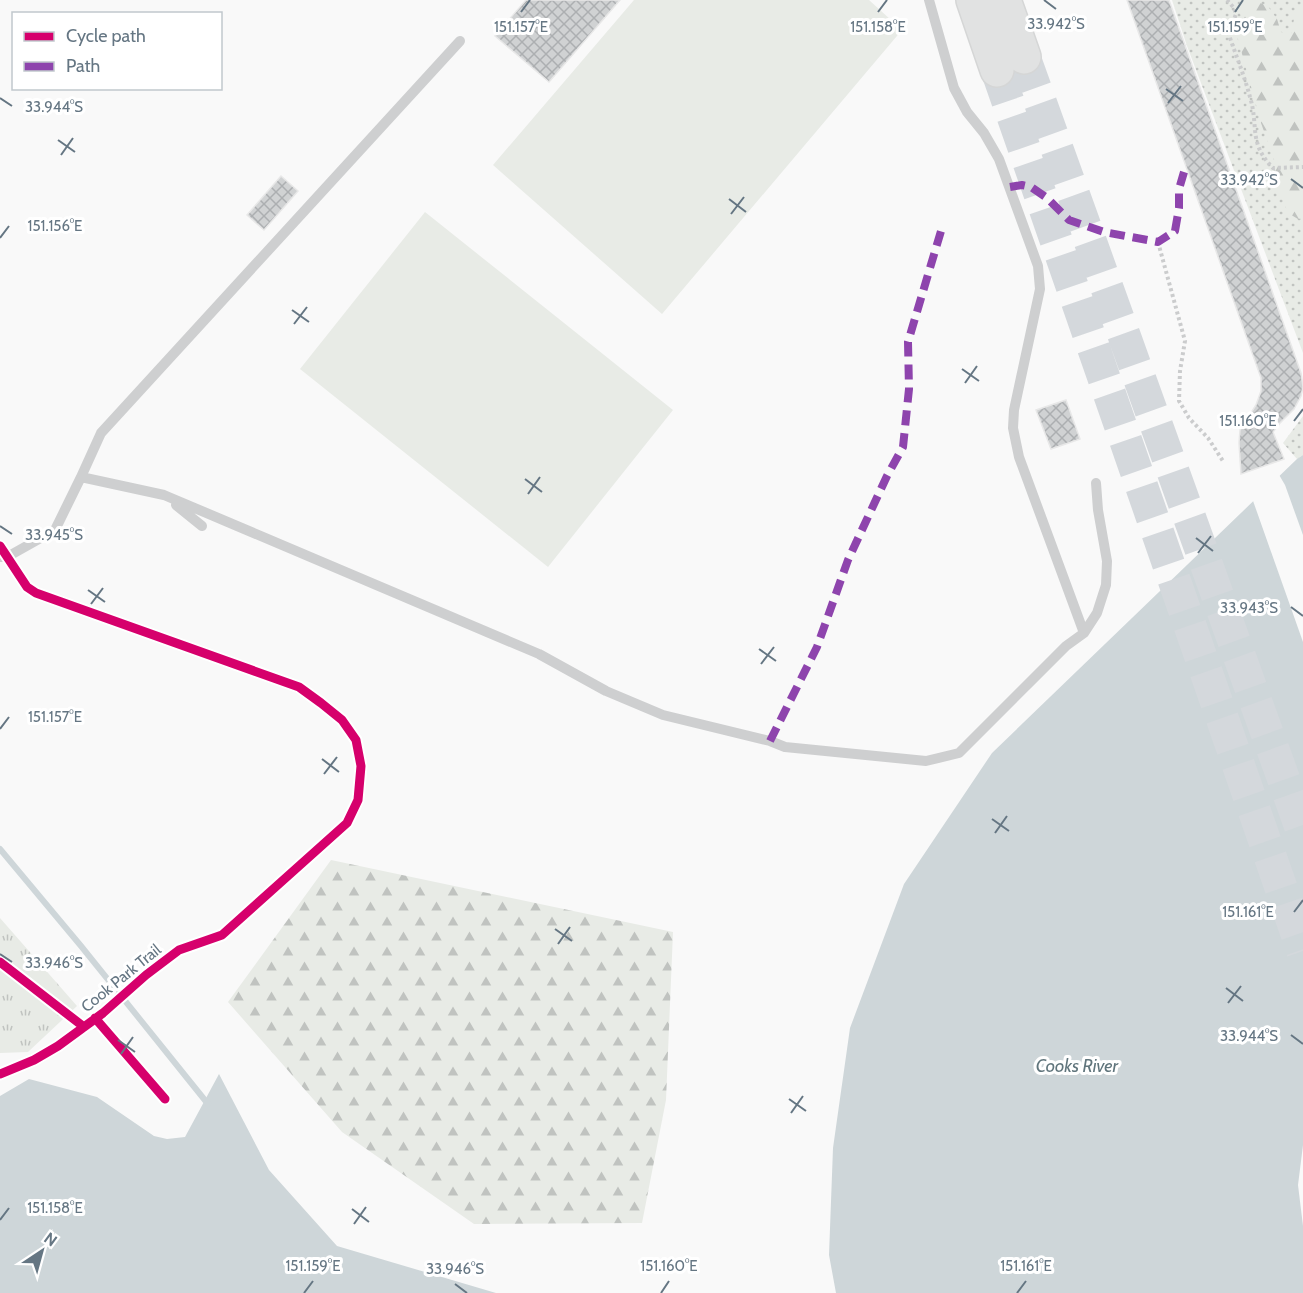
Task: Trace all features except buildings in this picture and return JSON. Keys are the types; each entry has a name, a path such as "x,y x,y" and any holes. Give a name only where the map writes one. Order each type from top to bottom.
{"highway":[{"path":"973,0 1010,63 1004,0"}],"lane":[{"path":"929,0 954,88 967,112 984,133 999,159 1038,266 1040,289 1019,384 1013,428 1019,457 1084,633"},
{"path":"0,557 7,557 55,530 101,433 460,41"},
{"path":"81,477 164,495 539,654 606,690 663,715 770,741 785,747 926,761 959,753 1066,646 1084,633 1097,613 1106,585 1107,561 1096,483"},
{"path":"164,495 202,526"}],"path":[{"path":"1227,0 1236,14 1229,33 1254,111 1254,128 1258,148 1273,168 1303,166"},
{"path":"1158,242 1185,341 1180,371 1179,401 1189,418 1208,438 1224,461"}],"green space":[{"path":"634,0 869,0 902,30 662,314 493,165"},
{"path":"1172,0 1303,0 1303,353 1187,46"},
{"path":"1249,0 1267,5 1277,19 1281,32 1291,35 1295,14 1303,10 1303,218 1298,219 1288,213 1275,180 1274,159 1261,123 1236,32 1241,16 1238,8 1240,2"},
{"path":"425,212 673,410 548,567 300,369"},
{"path":"1303,416 1303,455 1297,459 1283,443"},
{"path":"331,860 673,932 666,1100 642,1223 474,1224 342,1132 228,1002"},
{"path":"0,918 77,1006 28,1052 0,1053"}],"water":[{"name":"Cooks River","path":"1303,455 1303,1145 1298,1185 1303,1226 1303,1293 836,1293 829,1255 833,1148 850,1028 904,884 992,753"},
{"path":"219,1074 269,1170 337,1246 496,1293 0,1293 0,1096 29,1079 97,1097 154,1136 167,1139 185,1137"}],"pier":[{"path":"1278,473 1285,485 1303,535 1303,642 1252,498"}],"waterway":[{"path":"0,849 208,1104"}],"tunnel":[{"path":"1024,57 1303,833"},
{"path":"997,70 1303,951"}],"marked path":[{"path":"1010,187 1022,185 1031,187 1047,198 1069,220 1104,232 1158,242 1175,231 1179,208 1179,189 1184,172"},
{"path":"770,741 817,647 848,560 903,447 909,389 908,342 941,231"}],"cycle path":[{"name":"Cook Park Trail","path":"0,546 27,587 36,593 299,687 342,720 356,740 361,766 358,800 347,823 222,935 179,950 146,975 103,1013 58,1046 34,1060 0,1074"},
{"name":"Cook Park Trail","path":"0,962 84,1027"},
{"name":"Cook Park Trail","path":"95,1018 165,1099"}]}
